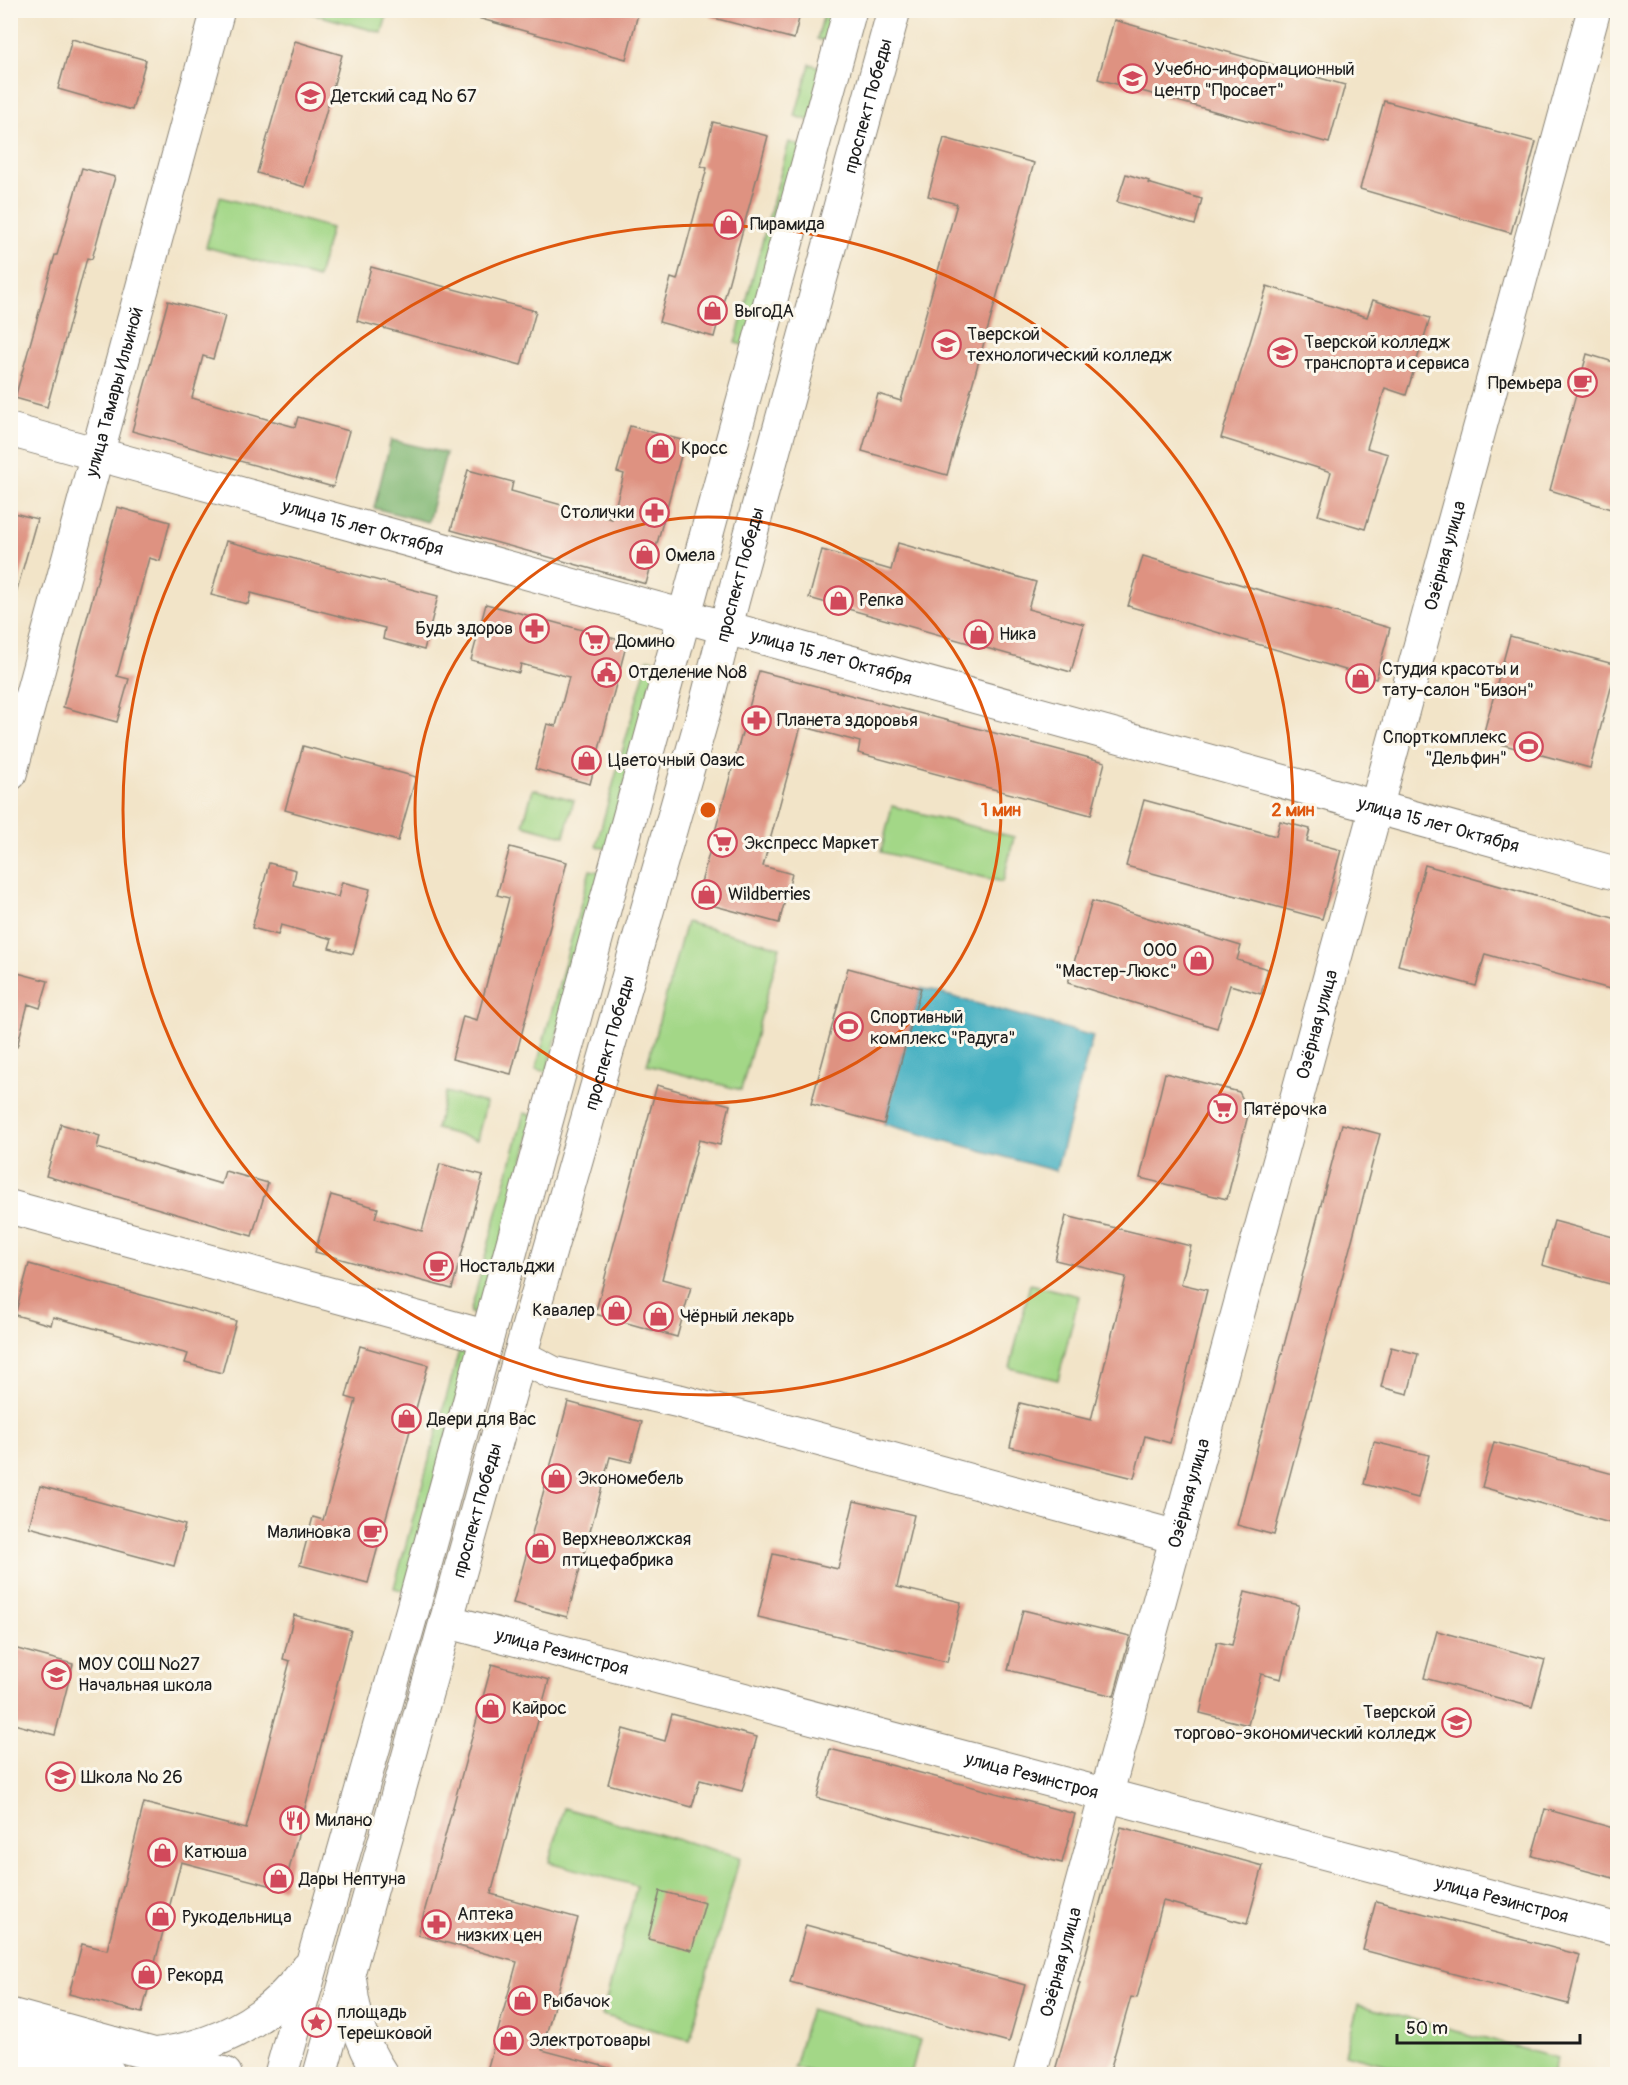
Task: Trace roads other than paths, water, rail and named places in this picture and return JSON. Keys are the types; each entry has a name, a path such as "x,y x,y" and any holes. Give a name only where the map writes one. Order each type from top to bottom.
{"street":[{"name":"улица Тамары Ильиной","path":"10,774 218,10"},
{"name":"проспект Победы","path":"281,2074 487,1337 850,10"},
{"name":"проспект Победы","path":"320,2074 520,1356 705,708 894,10"},
{"name":"Озёрная улица","path":"1030,2074 1594,10"},
{"name":"улица 15 лет Октября","path":"10,430 1617,874"},
{"path":"10,1207 487,1337"},
{"path":"520,1356 553,1373 679,1401 1176,1537"},
{"name":"улица Резинстроя","path":"446,1621 1617,1930"},
{"path":"154,2055 195,2048 215,2041 252,2022 285,1996 311,1964"},
{"path":"350,1970 351,1991 360,2032 381,2074"},
{"path":"10,2015 225,2074"},
{"path":"10,2048 109,2074"}],"water":[{"path":"921,988 1093,1036 1056,1171 884,1124"}],"place":[{"name":"Учебно-информационный центр \"Просвет\"","path":"1133,79"},
{"name":"Детский сад № 67","path":"310,96"},
{"name":"Пирамида","path":"729,224"},
{"name":"ВыгоДА","path":"713,311"},
{"name":"Тверской технологический колледж","path":"946,344"},
{"name":"Тверской колледж транспорта и сервиса","path":"1283,352"},
{"name":"Премьера","path":"1583,383"},
{"name":"Кросс","path":"660,448"},
{"name":"Столички","path":"655,512"},
{"name":"Омела","path":"644,555"},
{"name":"Репка","path":"838,600"},
{"name":"Будь здоров","path":"534,628"},
{"name":"Ника","path":"978,634"},
{"name":"Домино","path":"595,641"},
{"name":"Отделение №8","path":"607,672"},
{"name":"Студия красоты и тату-салон \"Бизон\"","path":"1361,679"},
{"name":"Планета здоровья","path":"756,720"},
{"name":"Спорткомплекс \"Дельфин\"","path":"1528,747"},
{"name":"Цветочный Оазис","path":"587,760"},
{"name":"Экспресс Маркет","path":"723,843"},
{"name":"Wildberries","path":"707,894"},
{"name":"ООО \"Мастер-Люкс\"","path":"1198,960"},
{"name":"Спортивный комплекс \"Радуга\"","path":"849,1027"},
{"name":"Пятёрочка","path":"1223,1109"},
{"name":"Ностальджи","path":"438,1266"},
{"name":"Кавалер","path":"616,1310"},
{"name":"Чёрный лекарь","path":"659,1316"},
{"name":"Двери для Вас","path":"406,1419"},
{"name":"Экономебель","path":"557,1478"},
{"name":"Малиновка","path":"372,1532"},
{"name":"Верхневолжская птицефабрика","path":"541,1549"},
{"name":"МОУ СОШ №27 Начальная школа","path":"57,1674"},
{"name":"Кайрос","path":"491,1708"},
{"name":"Тверской торгово-экономический колледж","path":"1457,1722"},
{"name":"Школа № 26","path":"60,1777"},
{"name":"Милано","path":"294,1820"},
{"name":"Катюша","path":"163,1852"},
{"name":"Дары Нептуна","path":"278,1879"},
{"name":"Рукодельница","path":"161,1917"},
{"name":"Аптека низких цен","path":"436,1924"},
{"name":"Рекорд","path":"146,1975"},
{"name":"Рыбачок","path":"522,2001"},
{"name":"площадь Терешковой","path":"316,2022"},
{"name":"Электротовары","path":"508,2040"}]}
